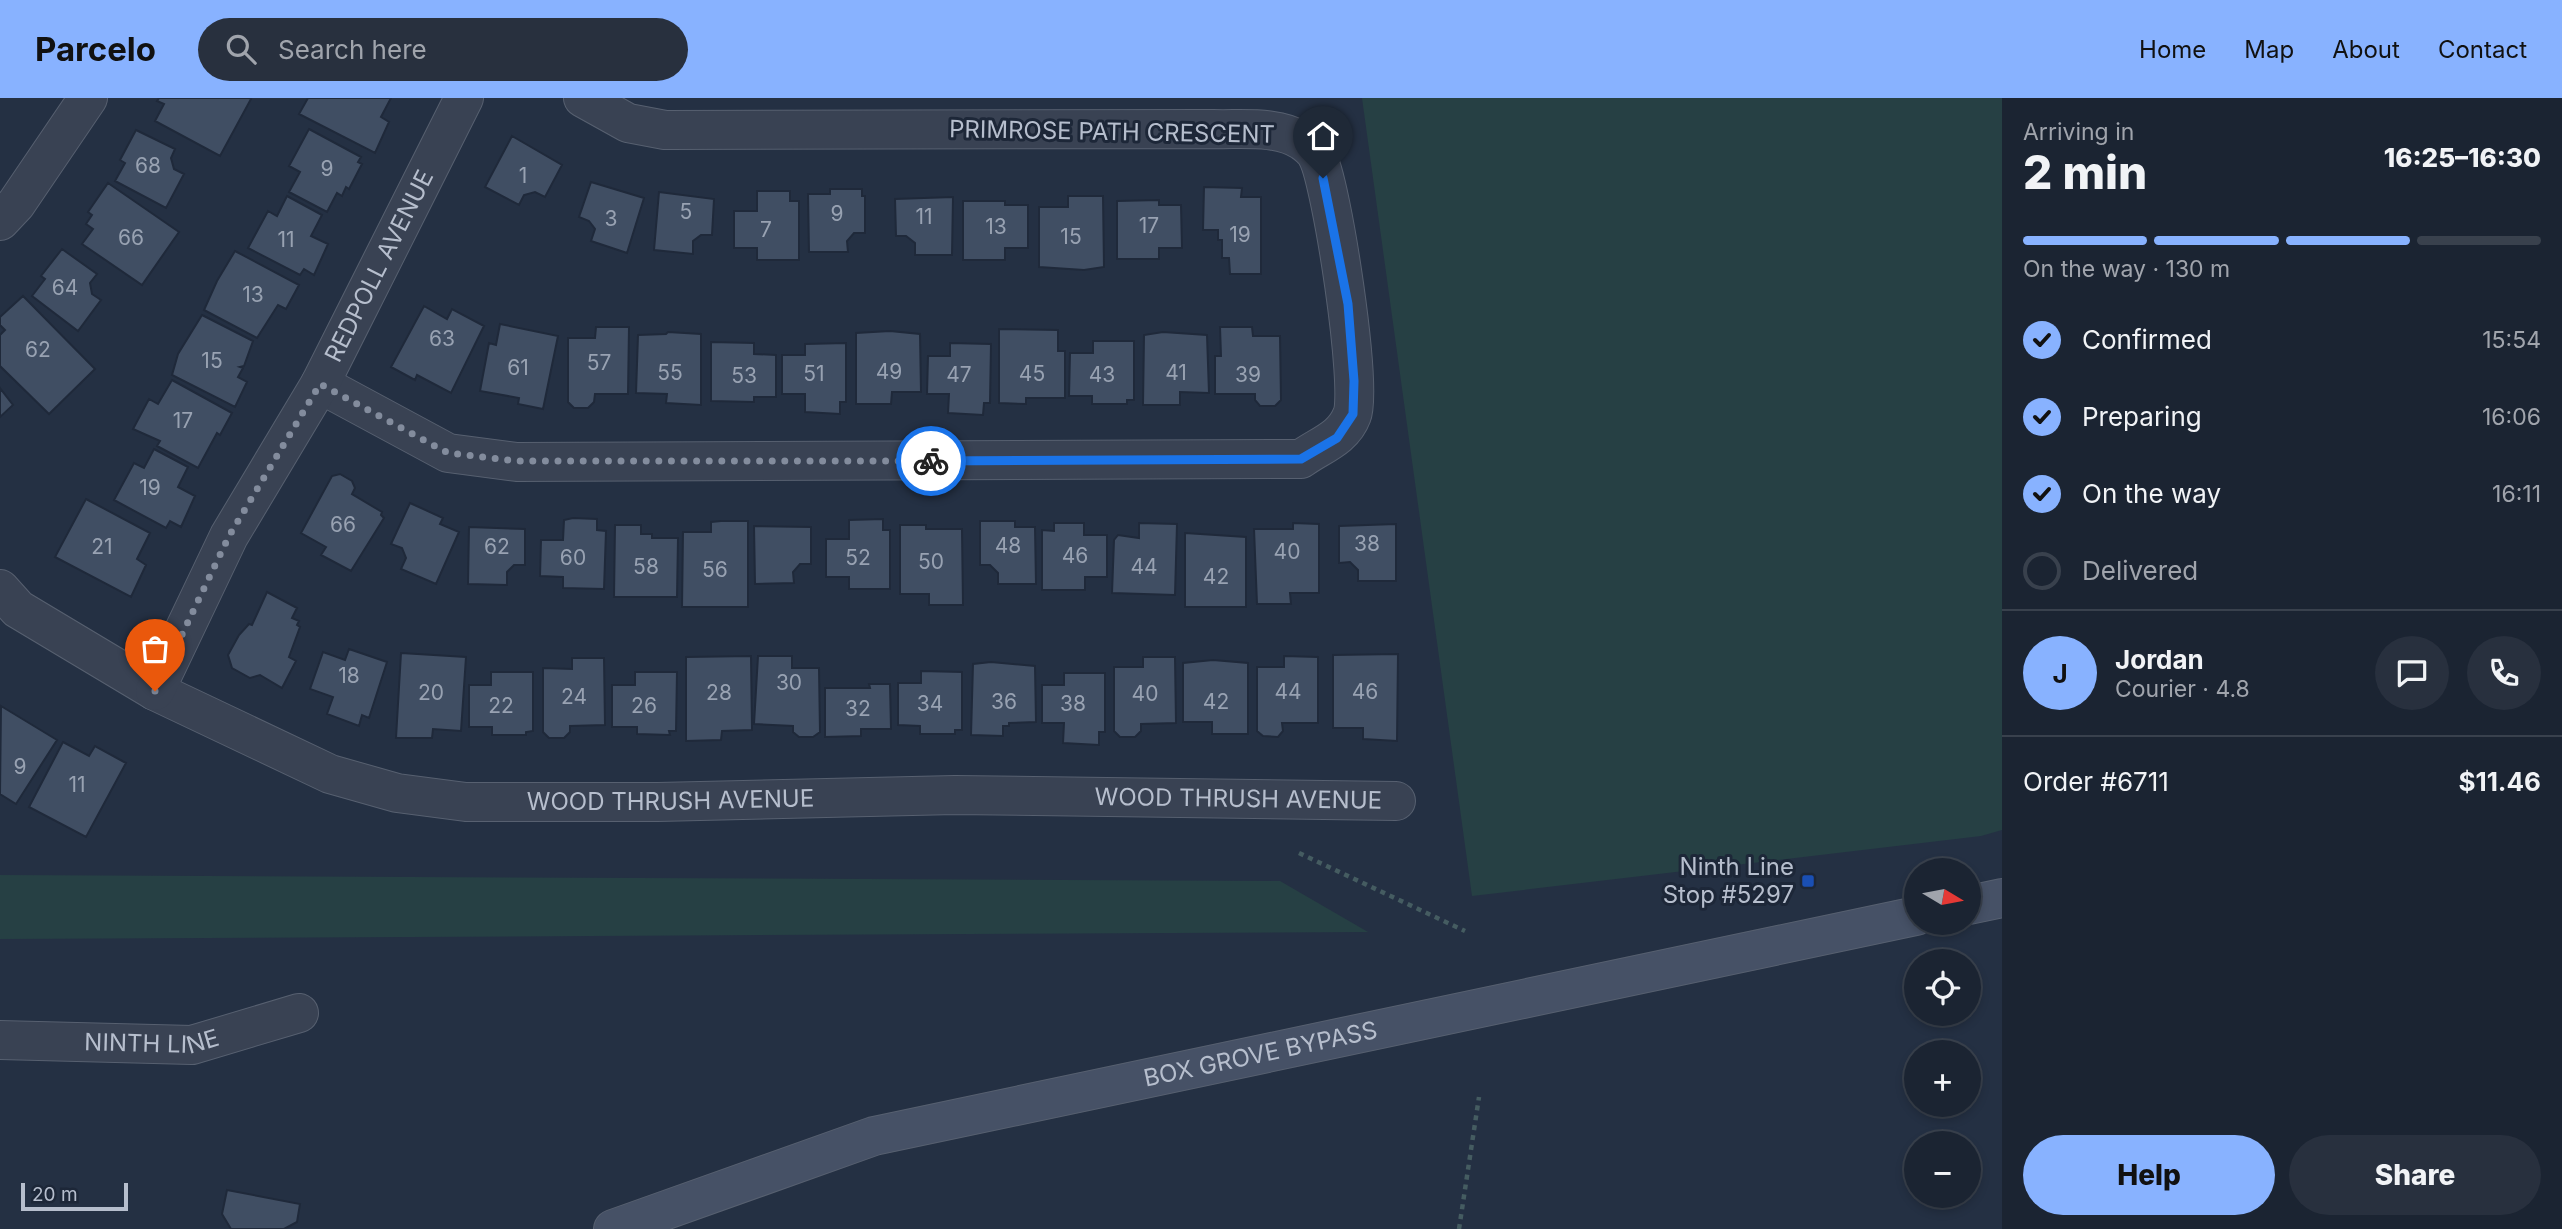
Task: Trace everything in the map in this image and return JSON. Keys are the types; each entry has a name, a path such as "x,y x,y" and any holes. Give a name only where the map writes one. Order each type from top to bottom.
{"main road":[{"path":"1981,902 2002,898"},
{"name":"BOX GROVE BYPASS","path":"613,1229 874,1136 1904,919"}],"street":[{"path":"0,221 16,204 88,98"},
{"name":"REDPOLL AVENUE","path":"155,691 229,536 320,384 464,98"},
{"name":"PRIMROSE PATH CRESCENT","path":"320,384 448,453 517,461 1301,459 1337,438 1353,414 1354,381 1348,304 1323,178 1317,155 1303,142 1283,132 1213,129 665,130 628,123 583,98"},
{"name":"WOOD THRUSH AVENUE","path":"0,589 18,609 155,691 330,774 397,793 466,802 658,802 955,795 1396,800"},
{"name":"NINTH LINE","path":"0,1040 192,1045 299,1013"}],"path":[{"path":"1299,852 1465,931"},
{"path":"1459,1229 1479,1097"}],"green space":[{"path":"1362,98 2002,98 2002,830 1981,836 1472,896"},
{"path":"0,875 1280,881 1368,932 0,939"}],"building":[{"path":"159,98 251,99 220,156 155,121 164,104 157,101"},
{"path":"308,98 391,98 381,117 389,122 375,153 299,114"},
{"path":"309,129 361,157 358,162 362,164 349,189 346,187 342,196 337,193 327,212 289,192 300,172 289,166"},
{"path":"136,130 175,149 171,158 174,169 184,174 166,208 115,181 125,163 120,160"},
{"path":"512,136 562,165 545,197 535,192 524,195 519,205 485,187"},
{"path":"591,182 644,198 627,253 591,241 595,229 589,221 579,217"},
{"path":"108,183 179,232 142,285 82,244 93,229 86,224 92,215 88,212"},
{"path":"1204,187 1242,188 1241,197 1261,197 1261,274 1230,274 1229,258 1222,258 1222,240 1218,240 1218,230 1203,230"},
{"path":"830,189 862,189 862,196 865,196 865,233 854,233 847,241 848,252 809,252 808,194 830,194"},
{"path":"757,191 790,191 790,201 799,201 799,260 757,260 757,248 734,248 734,211 757,211"},
{"path":"659,192 714,199 712,235 701,235 693,241 693,254 654,250"},
{"path":"287,196 322,215 311,236 328,244 314,275 304,269 300,275 248,248 268,211 277,216"},
{"path":"1068,196 1103,196 1104,267 1084,270 1039,267 1039,207 1068,207"},
{"path":"953,197 952,255 915,255 915,243 906,236 896,236 895,199"},
{"path":"1159,200 1159,205 1181,205 1182,248 1159,248 1159,259 1117,259 1117,201"},
{"path":"963,201 1005,201 1005,205 1028,205 1028,248 1005,248 1005,260 963,260"},
{"path":"62,249 97,274 90,283 92,294 101,300 78,331 32,296 45,279 41,276"},
{"path":"235,251 299,285 286,309 278,305 257,338 204,310"},
{"path":"23,296 95,369 49,414 0,366 0,335 5,330 0,325 0,317"},
{"path":"424,306 447,319 452,309 484,326 451,393 417,375 415,380 391,367"},
{"path":"202,315 253,341 244,366 240,367 243,368 238,377 247,382 235,407 172,375 178,354"},
{"path":"500,324 558,336 543,409 518,404 519,398 480,391 489,343 496,345"},
{"path":"596,327 629,327 628,394 595,394 594,402 588,408 574,408 568,402 568,338 595,338"},
{"path":"1220,327 1252,327 1253,336 1280,336 1281,400 1275,406 1260,406 1255,400 1255,394 1215,394 1215,356 1221,356"},
{"path":"999,329 1058,330 1058,351 1065,351 1065,398 1026,398 1026,404 999,403"},
{"path":"890,331 920,334 921,392 892,392 891,404 856,404 856,333"},
{"path":"668,332 701,334 701,405 666,403 667,394 636,393 638,335"},
{"path":"1163,332 1207,335 1209,393 1180,392 1180,405 1143,405 1144,335"},
{"path":"1093,341 1134,341 1134,400 1127,400 1127,404 1092,404 1092,396 1069,396 1070,353 1093,353"},
{"path":"711,342 754,343 754,354 776,355 776,397 754,397 754,402 711,401"},
{"path":"846,343 846,402 840,402 840,414 805,412 805,394 782,394 782,355 805,355 805,344"},
{"path":"950,343 991,344 990,403 984,403 983,415 948,413 949,394 927,394 928,356 950,356"},
{"path":"172,380 232,413 220,435 217,433 198,468 157,446 160,441 133,429 149,399 158,404"},
{"path":"0,388 13,405 0,417"},
{"path":"154,449 188,467 178,487 195,496 181,527 170,521 166,528 114,500 134,463 144,468"},
{"path":"340,474 352,481 355,488 352,494 382,512 384,518 351,571 321,555 326,547 301,533 332,476"},
{"path":"86,499 150,533 137,559 146,565 131,597 55,557"},
{"path":"410,503 443,518 440,524 459,532 436,584 401,569 406,558 402,548 391,544"},
{"path":"597,519 597,530 606,531 604,589 563,588 563,577 540,576 541,540 563,540 564,520"},
{"path":"883,519 883,530 890,530 890,589 849,589 849,577 826,577 826,539 849,539 849,520"},
{"path":"748,521 748,607 682,607 683,532 711,532 711,522"},
{"path":"980,521 1015,521 1015,527 1035,527 1036,584 998,584 998,573 990,565 980,565"},
{"path":"1054,523 1084,523 1084,535 1107,535 1107,577 1085,577 1085,590 1042,590 1042,530 1054,531"},
{"path":"1139,523 1177,524 1175,595 1112,593 1114,540 1118,535 1139,538"},
{"path":"1293,523 1319,524 1319,593 1290,593 1291,604 1257,604 1254,529 1293,529"},
{"path":"1396,524 1396,581 1358,581 1358,570 1350,562 1339,563 1339,526"},
{"path":"615,525 641,525 641,534 652,534 652,538 678,538 677,597 614,597"},
{"path":"900,525 926,525 926,529 962,529 963,605 929,605 929,594 900,594"},
{"path":"754,526 811,527 811,564 800,564 793,572 794,583 755,584"},
{"path":"469,527 525,529 525,565 514,565 507,572 507,585 468,584"},
{"path":"1185,533 1246,537 1246,607 1185,607"},
{"path":"267,592 297,608 292,618 299,621 297,625 300,627 289,657 296,661 282,688 260,675 250,678 232,668 228,655 239,635 249,624 252,625"},
{"path":"349,649 387,662 369,718 362,715 359,726 327,714 333,697 310,689 323,652 345,660"},
{"path":"401,653 466,657 461,731 433,729 432,738 396,738"},
{"path":"1398,654 1397,741 1363,739 1363,728 1333,728 1333,655"},
{"path":"751,656 752,730 722,731 721,740 686,741 686,657"},
{"path":"758,656 792,656 792,668 819,668 820,732 813,737 799,737 793,732 793,726 754,724"},
{"path":"1284,656 1318,657 1318,723 1282,723 1283,731 1278,737 1263,736 1257,731 1257,667 1284,667"},
{"path":"1143,657 1175,657 1176,723 1141,724 1141,731 1135,737 1120,737 1114,731 1114,667 1143,667"},
{"path":"572,658 604,658 605,725 570,726 570,732 564,738 549,738 543,732 543,668 572,669"},
{"path":"1213,660 1248,663 1248,734 1212,734 1212,722 1183,722 1183,663"},
{"path":"991,662 1035,666 1036,722 1009,723 1009,726 1003,726 1003,736 971,735 973,664"},
{"path":"921,671 962,672 962,730 955,730 955,734 920,734 920,726 898,725 898,683 921,683"},
{"path":"491,672 533,672 533,731 526,732 526,735 492,735 492,727 469,727 469,685 491,685"},
{"path":"635,672 677,672 676,731 669,731 670,735 637,734 637,727 612,727 612,685 635,685"},
{"path":"1064,673 1105,673 1105,732 1099,732 1099,745 1063,743 1064,723 1042,723 1042,685 1064,685"},
{"path":"869,684 890,684 891,729 861,729 861,736 825,737 825,688 870,688"},
{"path":"1,706 57,740 16,804 0,794"},
{"path":"63,742 89,756 95,746 126,763 86,837 29,807"},
{"path":"227,1190 300,1204 297,1222 284,1229 231,1229 222,1214"}],"way so far":[{"path":"155,691 229,536 320,384 448,453 517,461 931,461"}],"place":[{"name":"Ninth Line Stop #5297","path":"1808,881"}],"route":[{"path":"931,461 1301,459 1319,446 1337,438 1353,414 1354,381 1348,304 1323,178"}]}
